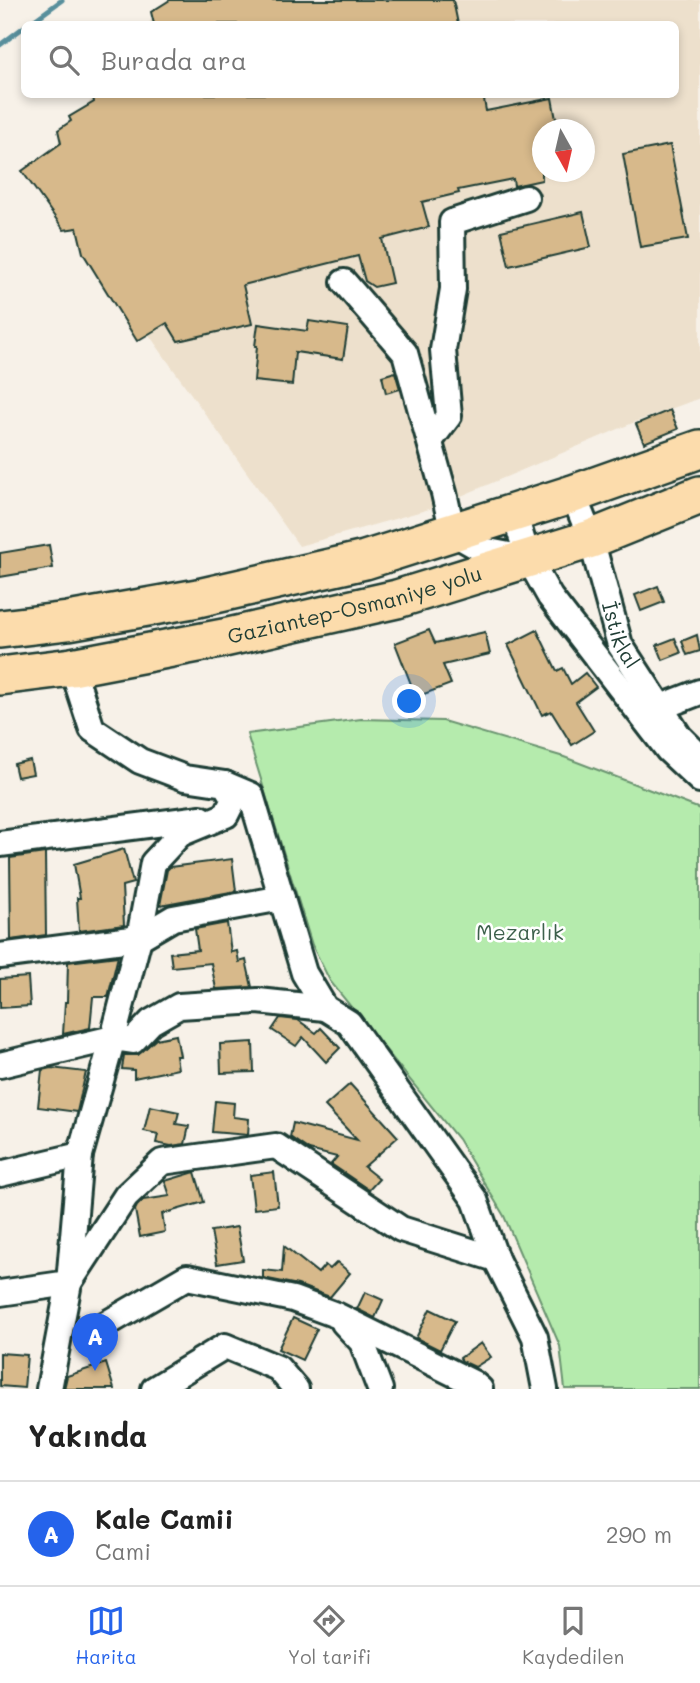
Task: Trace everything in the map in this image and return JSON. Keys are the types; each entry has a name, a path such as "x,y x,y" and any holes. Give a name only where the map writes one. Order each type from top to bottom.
{"highway":[{"name":"Gaziantep-Osmaniye yolu","path":"0,629 68,621 198,598 365,560 573,495 700,449"},
{"name":"Gaziantep-Osmaniye yolu","path":"0,676 72,667 224,638 397,599 591,539 700,495"}],"street":[{"path":"430,441 449,416 443,350 453,289 452,222 527,198"},
{"path":"344,282 405,353 453,533 483,550 528,558"},
{"name":"İstiklal","path":"573,495 591,539 620,645 679,736 700,757"},
{"path":"514,513 528,558 550,597 668,750 700,780"},
{"path":"72,667 92,729 140,761 185,778 225,785 251,795 304,973 325,1008"},
{"path":"661,707 700,692"},
{"path":"48,1389 69,1283 79,1155 139,938 153,863 180,834 226,815 234,799 225,785"},
{"path":"0,844 226,815"},
{"path":"0,956 139,938 173,918 282,898"},
{"path":"0,1065 113,1038 133,1041 151,1022 179,1006 258,1001 325,1008 349,1023 475,1200 496,1259 535,1337 545,1389"},
{"path":"0,1293 69,1283 126,1196 162,1162 276,1146 401,1229 496,1259"},
{"path":"0,1174 79,1155"},
{"path":"106,1325 187,1277 293,1299 337,1315 480,1389"},
{"path":"337,1315 362,1342 380,1389"},
{"path":"153,1389 225,1346 278,1368 296,1389"}],"shaded area":[{"path":"167,0 700,0 700,398 635,422 433,508 299,546 34,173 93,98 679,98 679,21 150,21"}],"green space":[{"name":"Mezarlık","path":"361,719 443,721 564,757 700,809 700,1389 565,1389 560,1346 504,1216 458,1139 330,981 312,945 247,734"}],"building":[{"path":"170,0 453,0 457,21 153,21 151,12"},
{"path":"93,98 484,98 486,111 552,98 556,119 532,119 533,182 514,186 513,179 458,190 459,193 422,202 429,227 382,239 392,283 374,287 365,281 358,256 243,285 252,324 178,341 167,323 137,341 83,253 77,228 64,230 22,171 61,143 58,130 71,121 69,117 94,102"},
{"path":"670,145 688,239 640,247 623,154"},
{"path":"583,212 591,247 509,266 501,231"},
{"path":"309,321 348,327 343,359 295,352 292,385 254,381 258,324 307,331"},
{"path":"395,372 400,389 386,393 382,376"},
{"path":"670,410 678,429 644,443 636,424"},
{"path":"49,545 53,568 0,577 0,553"},
{"path":"658,586 664,602 641,611 635,595"},
{"path":"429,630 435,643 485,632 490,654 443,665 451,684 416,697 395,643"},
{"path":"537,630 557,671 563,668 571,684 585,673 596,687 576,702 594,731 572,745 551,711 542,715 508,645"},
{"path":"697,635 700,651 687,655 682,641"},
{"path":"675,638 681,653 663,660 657,645"},
{"path":"30,760 33,774 17,777 14,764"},
{"path":"124,849 133,883 122,886 124,925 79,931 77,898 80,898 74,864"},
{"path":"45,853 46,935 11,940 10,858"},
{"path":"232,859 236,891 160,905 167,870 170,867"},
{"path":"227,923 231,952 237,951 239,962 246,960 252,987 216,989 211,963 172,967 170,953 198,950 195,929"},
{"path":"118,956 108,997 93,997 90,1028 63,1034 68,962"},
{"path":"28,977 30,1006 0,1008 0,979"},
{"path":"280,1018 298,1020 316,1033 321,1028 340,1048 326,1062 303,1037 296,1046 272,1030"},
{"path":"176,1035 180,1056 176,1056 178,1069 134,1078 134,1070 122,1069 124,1055 138,1055 156,1039"},
{"path":"253,1042 254,1072 221,1073 220,1044"},
{"path":"51,1068 86,1072 77,1112 38,1107 42,1070"},
{"path":"350,1084 398,1137 364,1167 379,1179 369,1190 331,1164 337,1157 309,1150 290,1137 293,1123 357,1140 325,1106"},
{"path":"215,1101 234,1103 233,1117 249,1119 248,1135 212,1132"},
{"path":"150,1106 179,1112 176,1124 189,1126 185,1144 171,1146 156,1143 158,1134 144,1131"},
{"path":"195,1172 204,1202 162,1214 165,1232 140,1237 135,1210 137,1206 143,1200 170,1196 165,1181"},
{"path":"274,1172 278,1206 254,1209 250,1175"},
{"path":"237,1227 243,1260 217,1264 211,1231"},
{"path":"284,1246 318,1273 325,1265 330,1269 337,1262 350,1273 330,1297 298,1285 263,1278 263,1270 282,1272"},
{"path":"365,1292 383,1300 375,1318 357,1309"},
{"path":"430,1309 455,1321 440,1350 416,1338"},
{"path":"293,1318 317,1329 302,1360 278,1349"},
{"path":"481,1343 491,1357 475,1367 462,1361 460,1358"},
{"path":"0,1353 27,1355 24,1388 0,1386"},
{"path":"106,1363 114,1389 64,1389 67,1376"}],"waterway":[{"path":"33,21 62,0"},
{"path":"0,45 21,29"}],"place":[{"name":"Kale Camii","path":"95,1371"}]}
